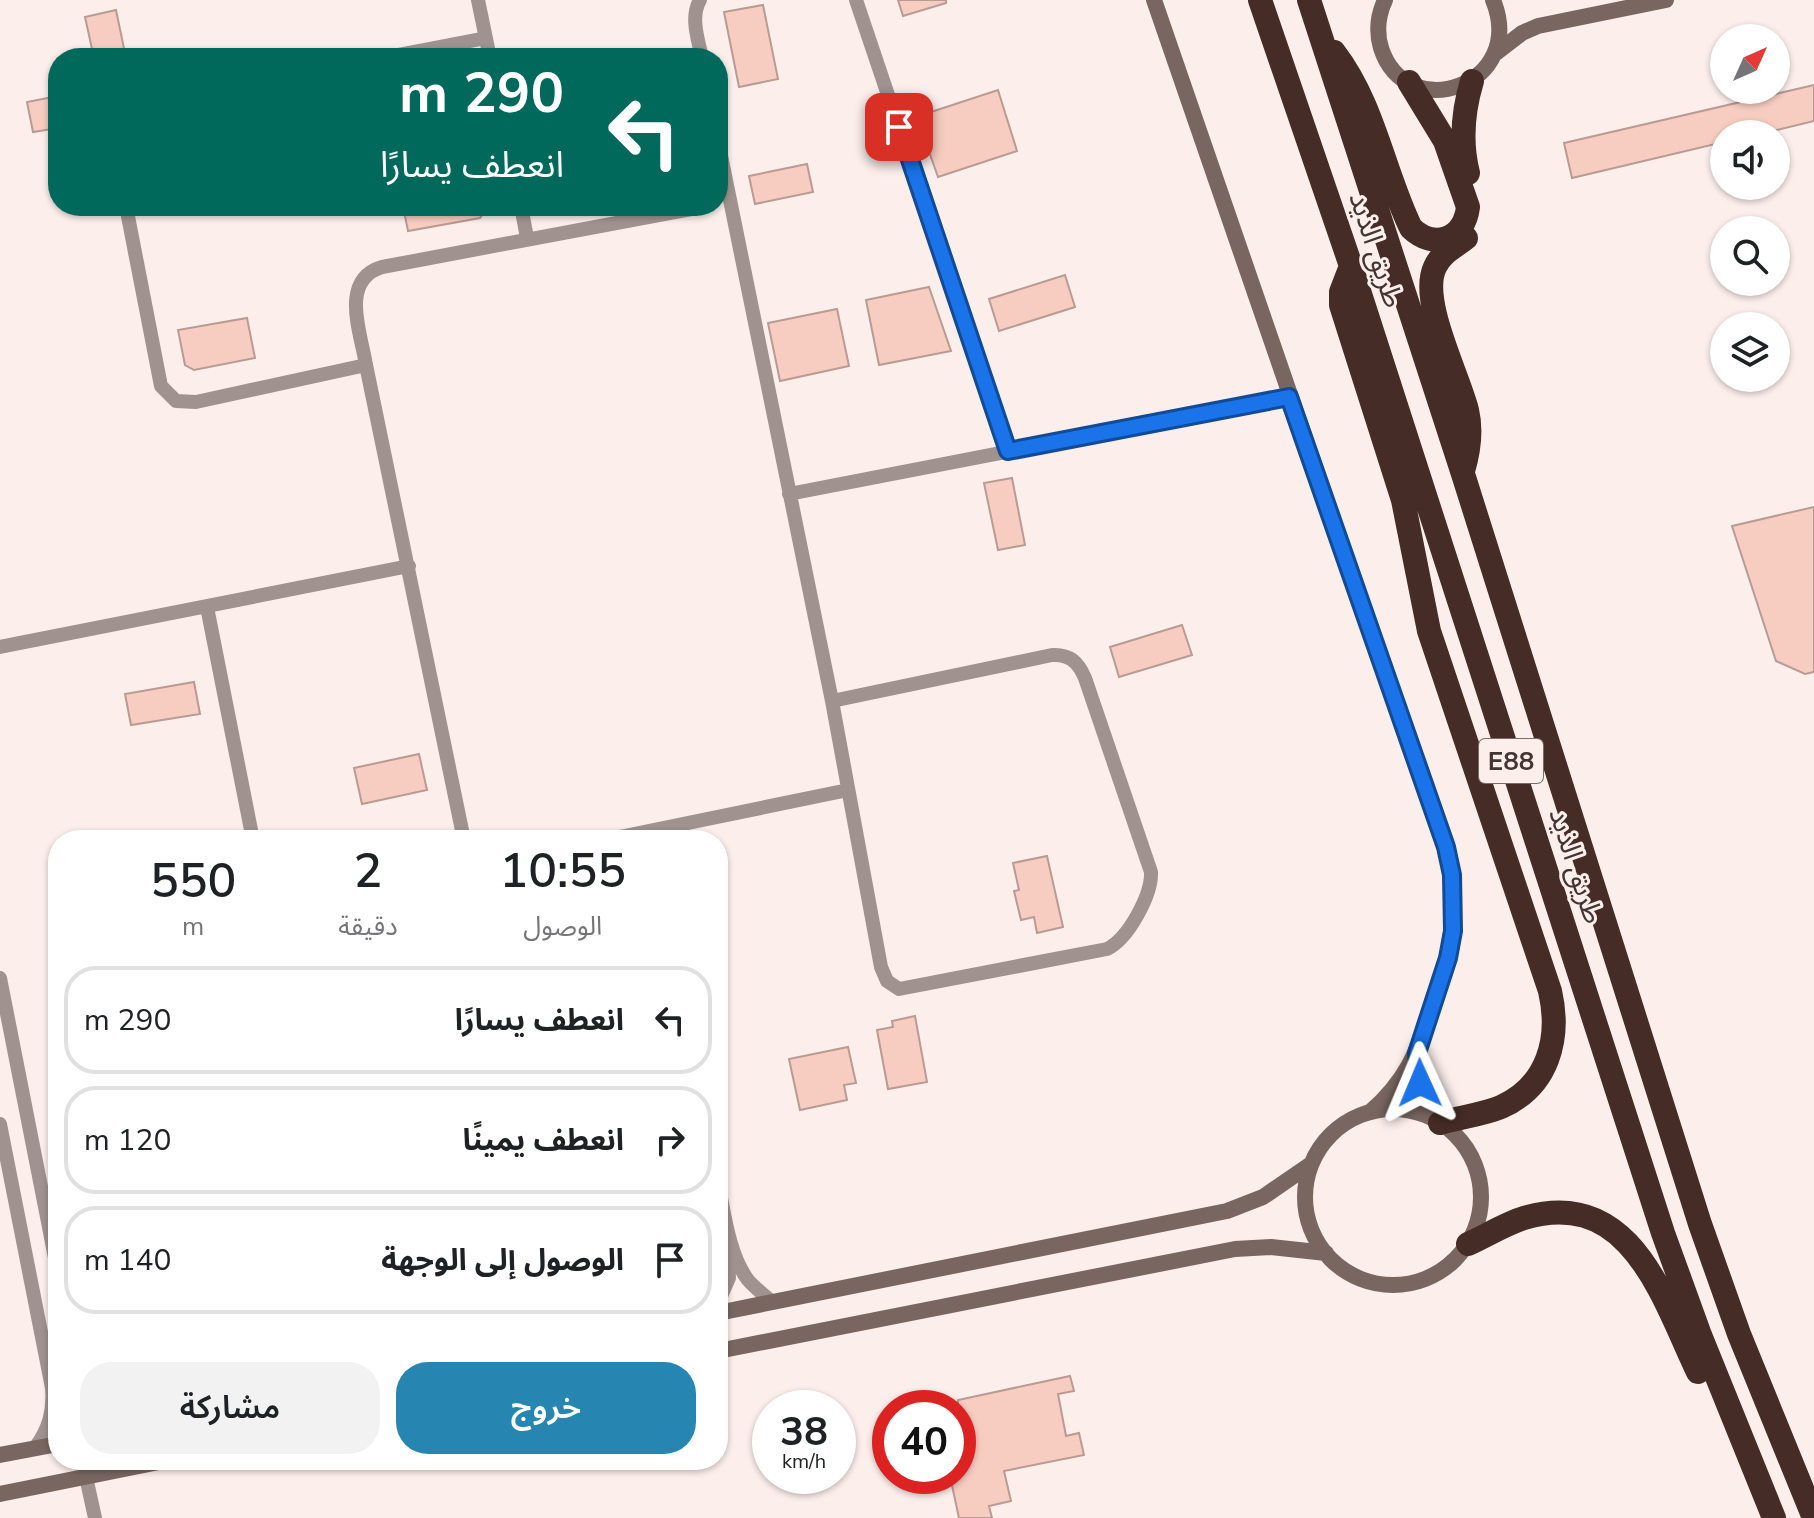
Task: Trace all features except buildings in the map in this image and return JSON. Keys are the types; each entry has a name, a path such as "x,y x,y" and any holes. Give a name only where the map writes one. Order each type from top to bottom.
{"highway":[{"name":"طريق الذيد","path":"1260,0 1351,266 1663,1233 1739,1436 1774,1518"},
{"name":"طريق الذيد","path":"1309,0 1463,474 1700,1224 1750,1361 1814,1518"},
{"path":"1320,33 1353,79 1411,228 1419,236 1442,241 1453,237 1461,229 1467,219 1468,207 1445,141 1409,82"},
{"path":"1463,474 1470,433 1467,412 1433,308 1430,288 1434,268 1440,259 1464,240 1476,215 1463,140 1465,110 1472,81"},
{"path":"1351,266 1341,292 1341,305 1403,500 1429,631 1556,1014 1555,1038 1548,1060 1536,1080 1519,1097 1499,1108 1438,1121"},
{"path":"1468,1244 1524,1218 1549,1214 1587,1219 1621,1236 1652,1274 1705,1385 1739,1436"}],"street":[{"path":"478,0 488,48"},
{"path":"700,0 695,20 700,48"},
{"path":"856,0 1008,451"},
{"path":"1154,0 1446,847 1452,875 1453,931 1448,958 1417,1053 1397,1085 1370,1112"},
{"path":"1493,0 1499,18 1500,36 1496,53"},
{"path":"1384,1 1378,20 1378,39 1384,56 1395,71 1409,82 1425,89 1441,90 1457,88 1472,81 1484,71 1496,53 1522,33 1538,26 1666,0"},
{"path":"434,48 486,38"},
{"path":"128,216 161,386 176,401 196,402 366,365"},
{"path":"523,216 527,238"},
{"path":"462,830 366,365 356,291 365,275 382,267 651,216"},
{"path":"727,216 789,494 832,701 881,967 887,981 899,989 1107,949 1124,937 1150,887 1151,872 1085,678 1069,657 1052,655 832,701"},
{"path":"789,494 1289,397"},
{"path":"0,647 409,566"},
{"path":"207,607 251,830"},
{"path":"674,830 848,790"},
{"path":"0,978 48,1222"},
{"path":"1417,1053 1420,1083 1438,1121"},
{"path":"1397,1109 1423,1114 1438,1121 1461,1141 1479,1178 1479,1219 1468,1244 1453,1262 1435,1275 1409,1284 1396,1285 1357,1278 1326,1253 1312,1230 1305,1204 1307,1177 1317,1152 1334,1131 1357,1116 1370,1112 1397,1109"},
{"path":"0,1124 48,1368"},
{"path":"728,1311 1227,1211 1272,1192 1311,1164"},
{"path":"0,1208 16,1205"},
{"path":"728,1231 746,1277 772,1302"},
{"path":"728,1280 730,1241"},
{"path":"728,1349 1235,1249 1271,1247 1326,1253"},
{"path":"35,1448 48,1425"},
{"path":"0,1455 48,1446"},
{"path":"0,1494 120,1470"},
{"path":"86,1477 95,1518"}],"route":[{"path":"899,127 1008,451 1289,397 1446,847 1452,875 1453,931 1448,958 1417,1053 1420,1083"}]}
